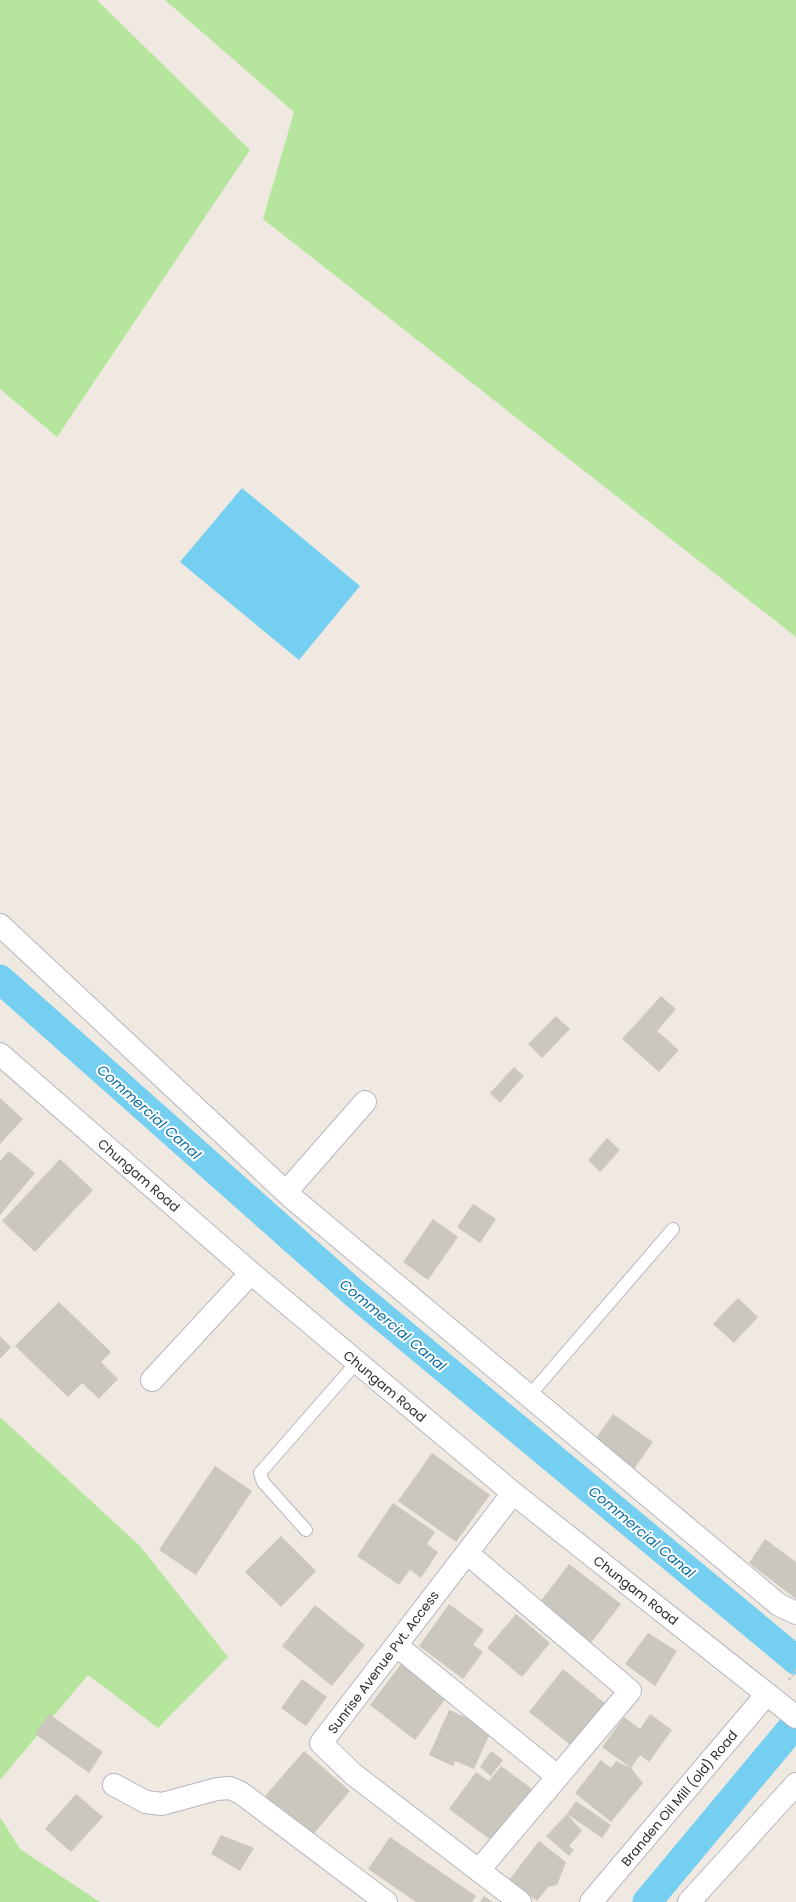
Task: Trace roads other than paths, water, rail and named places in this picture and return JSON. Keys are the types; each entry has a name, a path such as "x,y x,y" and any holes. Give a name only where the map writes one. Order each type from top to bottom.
{"street":[{"path":"0,925 286,1192 779,1605 796,1613"},
{"name":"Chungam Road","path":"0,1054 250,1273 512,1493 781,1705"},
{"path":"286,1192 365,1102"},
{"path":"152,1380 250,1273"},
{"name":"Sunrise Avenue Pvt. Access","path":"512,1493 321,1743 353,1774 520,1902"},
{"path":"467,1553 630,1691 479,1870"},
{"path":"396,1645 557,1776"},
{"name":"Branden Oil Mill (old) Road","path":"591,1902 781,1705"},
{"path":"689,1902 796,1784"},
{"path":"114,1785 146,1802 162,1804 217,1789 230,1788 241,1793 386,1902"}],"lane":[{"path":"529,1396 673,1229"},
{"path":"306,1530 263,1482 260,1473 357,1362"}],"water":[{"path":"242,488 360,586 299,660 180,562"}],"waterway":[{"name":"Commercial Canal","path":"0,979 354,1293 796,1660"},
{"path":"647,1902 796,1723"}]}
